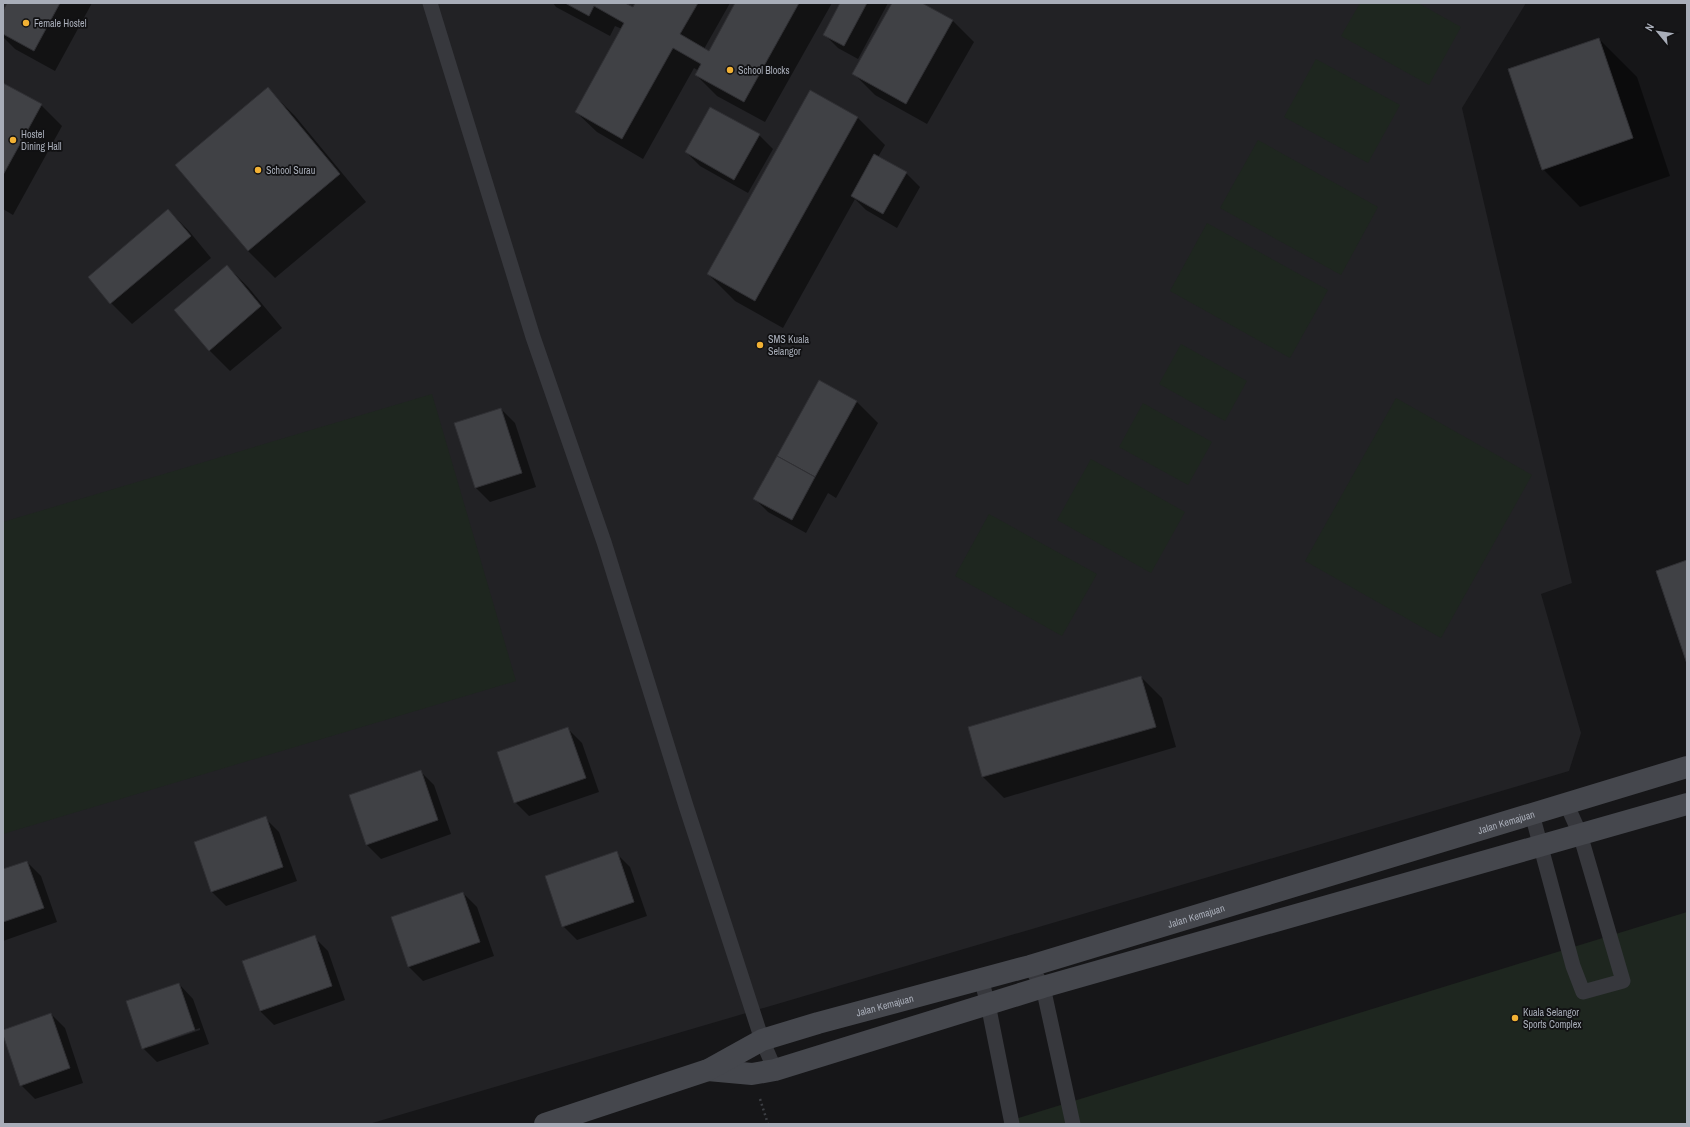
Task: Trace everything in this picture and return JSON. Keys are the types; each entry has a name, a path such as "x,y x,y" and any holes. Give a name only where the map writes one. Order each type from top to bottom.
{"street":[{"name":"Jalan Kemajuan","path":"545,1124 708,1070 762,1040 818,1023 1030,966 1687,767"},
{"name":"Jalan Kemajuan","path":"708,1070 752,1074 775,1070 1043,987 1687,804"}],"lane":[{"path":"430,3 533,338 604,542 686,806 762,1040 775,1070"},
{"path":"1532,814 1573,966 1583,992 1623,981 1580,834 1566,803"},
{"path":"1030,966 1043,987 1073,1124"},
{"path":"981,979 988,1004 1012,1124"}],"shaded area":[{"name":"SMS Kuala Selangor","path":"3,3 1526,3 1462,108 1572,583 1541,594 1581,733 1569,771 369,1124 3,1124"},
{"path":"1360,3 1418,3 1461,27 1429,85 1341,36"},
{"path":"1316,59 1400,105 1368,163 1284,117"},
{"path":"1258,140 1378,207 1341,275 1220,208"},
{"path":"1207,223 1328,290 1290,358 1170,291"},
{"path":"1181,344 1247,381 1225,421 1159,384"},
{"path":"432,394 516,681 3,834 3,522"},
{"path":"1396,398 1532,475 1441,638 1305,561"},
{"path":"1143,403 1212,442 1188,485 1119,447"},
{"path":"1091,459 1185,512 1151,573 1057,520"},
{"path":"989,514 1097,574 1062,636 955,576"},
{"name":"Kuala Selangor Sports Complex","path":"1687,912 1687,1124 999,1124"}],"building":[{"name":"Female Hostel","path":"7,3 60,3 34,51 3,34 3,11"},
{"name":"School Blocks","path":"565,3 625,3 633,7 635,3 698,3 680,34 709,51 735,3 799,3 744,102 695,75 701,64 673,48 622,139 575,112 624,23 594,6 589,16"},
{"path":"840,3 867,3 844,46 823,35"},
{"path":"892,3 922,3 953,20 906,104 852,74"},
{"path":"1599,38 1633,138 1542,170 1508,69"},
{"name":"Hostel Dining Hall","path":"3,83 42,104 3,175"},
{"name":"School Surau","path":"268,87 340,174 248,251 175,165"},
{"path":"810,90 858,117 755,301 707,274"},
{"path":"710,107 760,134 734,180 685,152"},
{"path":"874,154 907,172 883,214 851,196"},
{"path":"168,209 191,236 110,304 88,277"},
{"path":"227,265 261,306 209,351 174,310"},
{"path":"819,380 857,401 815,477 777,456"},
{"path":"501,408 522,473 475,488 454,423"},
{"path":"777,456 815,477 792,520 753,499"},
{"path":"1687,560 1687,664 1656,571"},
{"path":"1141,676 1156,727 982,777 968,727"},
{"path":"568,727 586,778 514,803 497,752"},
{"path":"421,770 438,820 366,845 349,795"},
{"path":"266,816 283,867 211,892 194,842"},
{"path":"617,851 634,902 562,927 545,876"},
{"path":"27,861 44,908 3,922 3,869"},
{"path":"463,892 480,942 408,967 391,917"},
{"path":"315,935 332,986 260,1011 242,961"},
{"path":"179,983 195,1030 142,1049 126,1001"},
{"path":"51,1013 70,1068 20,1086 3,1035 3,1030"}],"place":[{"name":"Female Hostel","path":"26,23"},
{"name":"School Blocks","path":"730,70"},
{"name":"Hostel Dining Hall","path":"13,140"},
{"name":"School Surau","path":"258,170"},
{"name":"SMS Kuala Selangor","path":"760,345"},
{"name":"Kuala Selangor Sports Complex","path":"1515,1018"}]}
